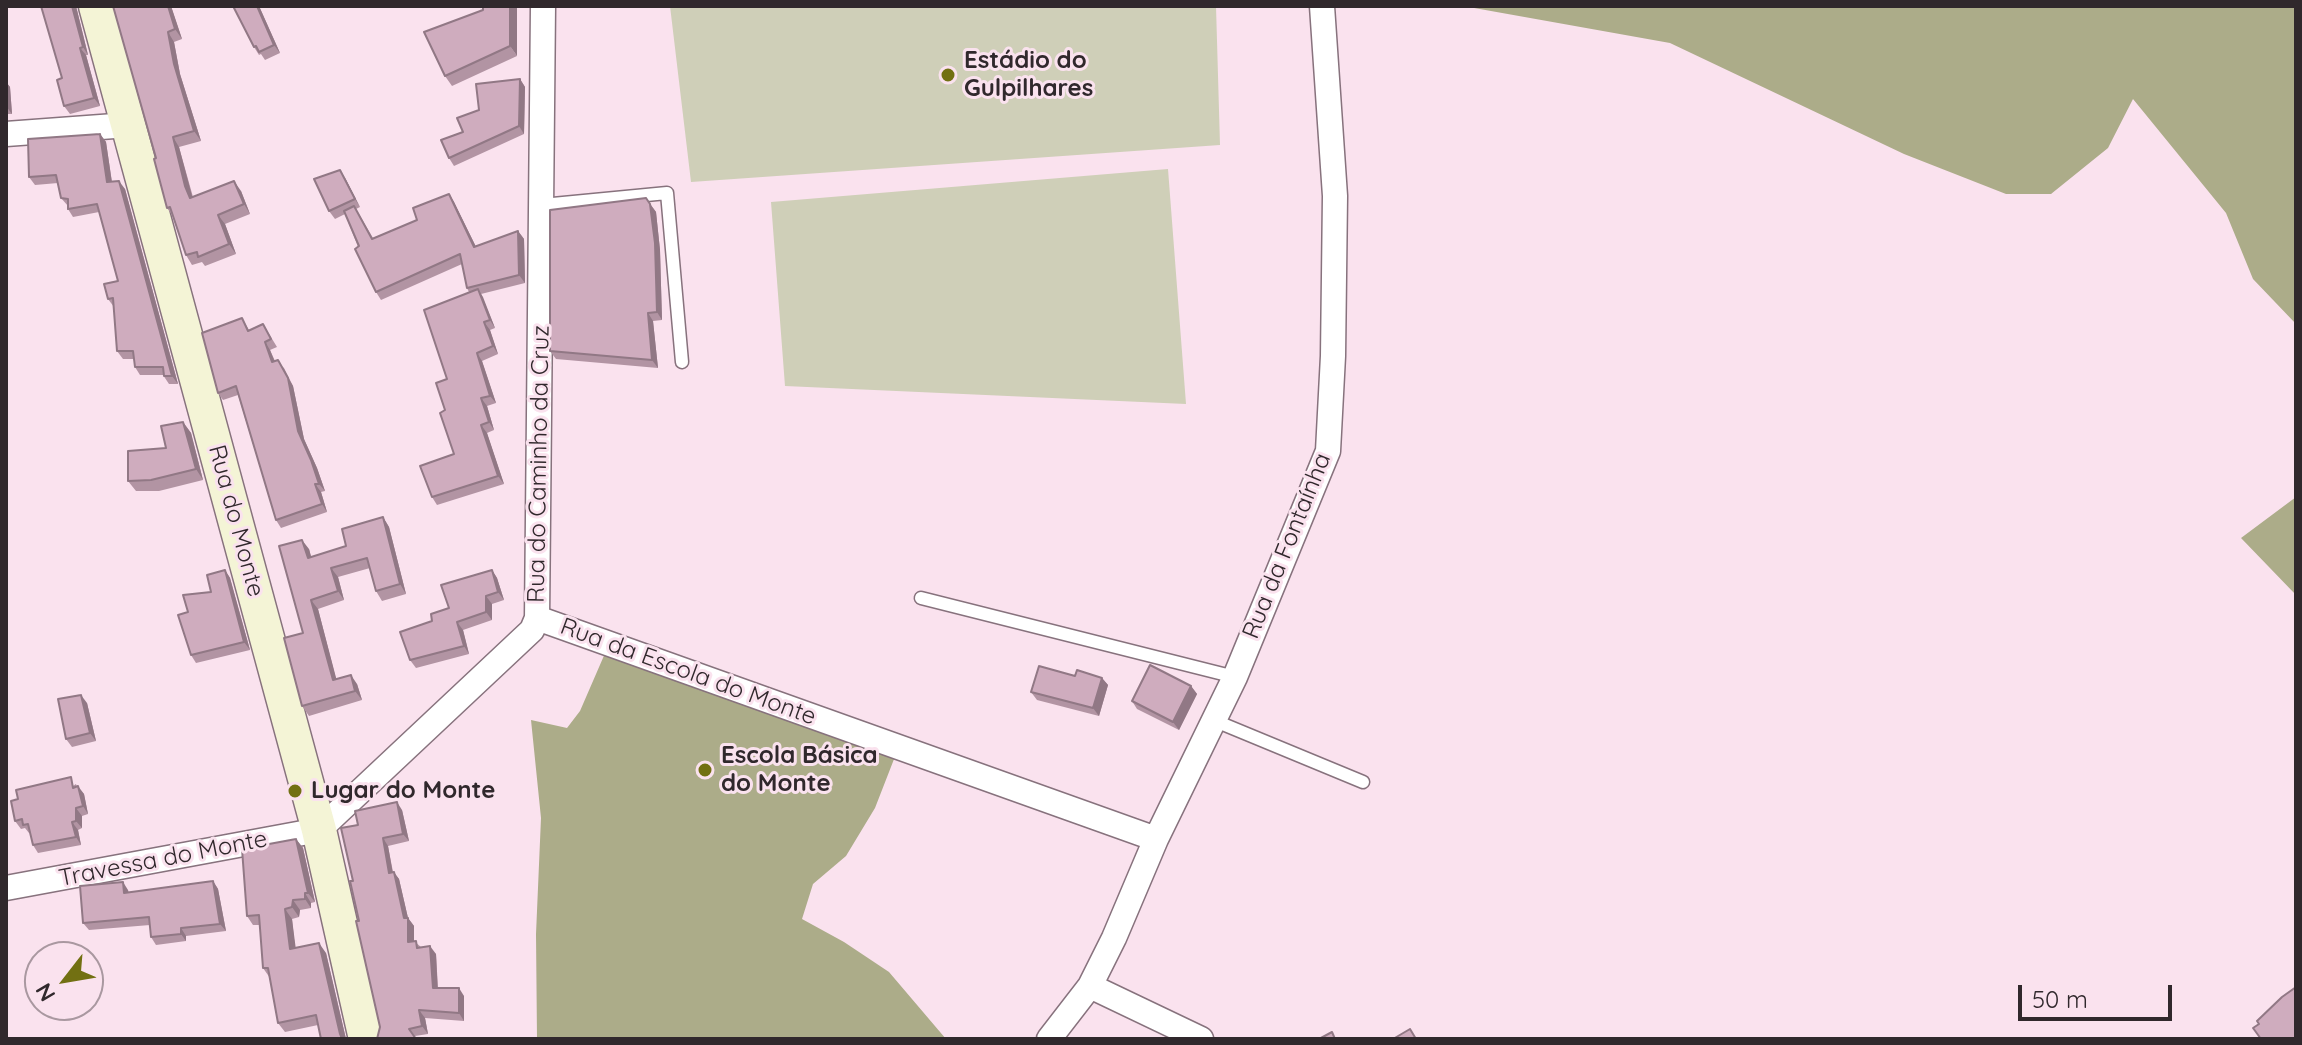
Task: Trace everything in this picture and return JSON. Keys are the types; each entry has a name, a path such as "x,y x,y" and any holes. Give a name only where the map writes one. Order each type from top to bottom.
{"street":[{"name":"Rua do Monte","path":"96,6 319,830 366,1039"},
{"name":"Rua do Caminho da Cruz","path":"319,830 527,637 537,618 543,6"},
{"name":"Rua da Fontaínha","path":"1049,1039 1090,986 1114,938 1156,839 1235,677 1328,451 1335,196 1322,6"},
{"path":"6,134 128,125"},
{"name":"Rua da Escola do Monte","path":"537,618 1156,839"},
{"name":"Travessa do Monte","path":"6,888 319,830"},
{"path":"1090,986 1201,1039"}],"lane":[{"path":"542,205 667,193 682,362"},
{"path":"921,598 1235,677"},
{"path":"1213,720 1363,782"}],"green space":[{"name":"Estádio do Gulpilhares","path":"670,6 1216,6 1220,145 691,182"},
{"path":"1463,6 2296,6 2296,324 2253,279 2226,213 2133,99 2108,148 2051,194 2006,194 1904,154 1670,43"},
{"name":"Estádio do Gulpilhares","path":"1168,169 1186,404 785,386 771,202"},
{"path":"2296,497 2296,595 2241,538"},
{"path":"606,651 896,754 875,808 846,856 813,884 802,919 889,972 946,1039 537,1039 536,934 541,818 531,720 567,728 580,711"}],"building":[{"path":"41,6 72,6 94,98 64,106 57,80 62,78"},
{"path":"113,6 168,6 175,29 168,32 174,64 194,131 173,137 185,186 190,198 234,181 244,204 218,215 229,244 198,257 197,252 186,255 170,207 167,208"},
{"path":"233,6 257,6 274,45 259,52"},
{"path":"483,6 510,6 510,46 445,76 424,32 483,10"},
{"path":"520,79 519,126 449,158 441,140 463,132 457,118 479,110 476,84"},
{"path":"100,134 107,182 119,181 172,376 164,376 163,367 135,367 133,351 117,351 113,298 108,299 104,284 118,281 97,204 68,209 68,199 61,198 56,175 29,177 28,139"},
{"path":"340,170 355,199 329,211 314,179"},
{"path":"449,194 474,247 518,231 519,275 467,288 460,254 376,292 355,249 359,246 344,211 354,206 372,239 417,220 413,208"},
{"path":"646,198 650,204 655,243 657,312 648,313 652,360 550,351 550,210"},
{"path":"478,289 490,320 484,322 493,346 477,353 490,396 481,398 489,422 481,425 498,476 432,497 420,466 454,454 440,413 445,410 436,383 447,379 424,310"},
{"path":"242,318 248,331 263,324 271,339 265,342 272,362 278,360 288,378 298,431 319,484 315,484 322,504 276,520 236,386 218,393 202,333"},
{"path":"183,422 196,469 151,480 128,481 128,451 166,448 161,426"},
{"path":"383,517 400,584 376,591 367,558 331,568 338,591 311,600 333,680 351,675 355,691 302,706 284,638 303,633 279,546 302,540 308,558 346,546 342,529"},
{"path":"225,570 244,642 191,655 178,615 188,612 183,595 211,592 207,575"},
{"path":"492,570 498,592 486,596 486,612 457,622 464,646 410,660 400,632 432,621 431,614 449,608 441,585"},
{"path":"1150,665 1191,686 1173,722 1132,701"},
{"path":"1039,666 1075,676 1077,670 1102,678 1093,708 1031,692"},
{"path":"81,695 90,733 66,739 58,699"},
{"path":"71,777 73,788 78,786 83,806 76,808 76,821 72,822 76,837 33,845 28,824 23,825 22,819 15,821 11,801 18,799 16,790"},
{"path":"397,802 403,834 383,838 389,873 394,872 404,918 408,918 408,942 416,941 417,948 430,946 433,988 459,988 459,1013 419,1010 422,1026 409,1029 416,1039 377,1039 380,1027 356,921 359,921 350,881 353,881 341,828 358,825 355,811"},
{"path":"296,839 308,893 305,893 305,899 293,900 292,907 285,909 290,949 319,943 342,1039 321,1039 316,1015 278,1023 268,968 263,968 259,915 247,916 242,849"},
{"path":"213,881 220,924 181,928 181,934 151,937 149,917 83,923 80,886 123,882 124,893"},
{"path":"2296,987 2296,1039 2261,1039 2253,1028 2259,1024 2257,1021"},
{"path":"1410,1029 1416,1039 1393,1039"},
{"path":"1332,1032 1335,1039 1319,1039"}],"place":[{"name":"Estádio do Gulpilhares","path":"948,75"},
{"name":"Escola Básica do Monte","path":"705,770"},
{"name":"Lugar do Monte","path":"295,791"}]}
